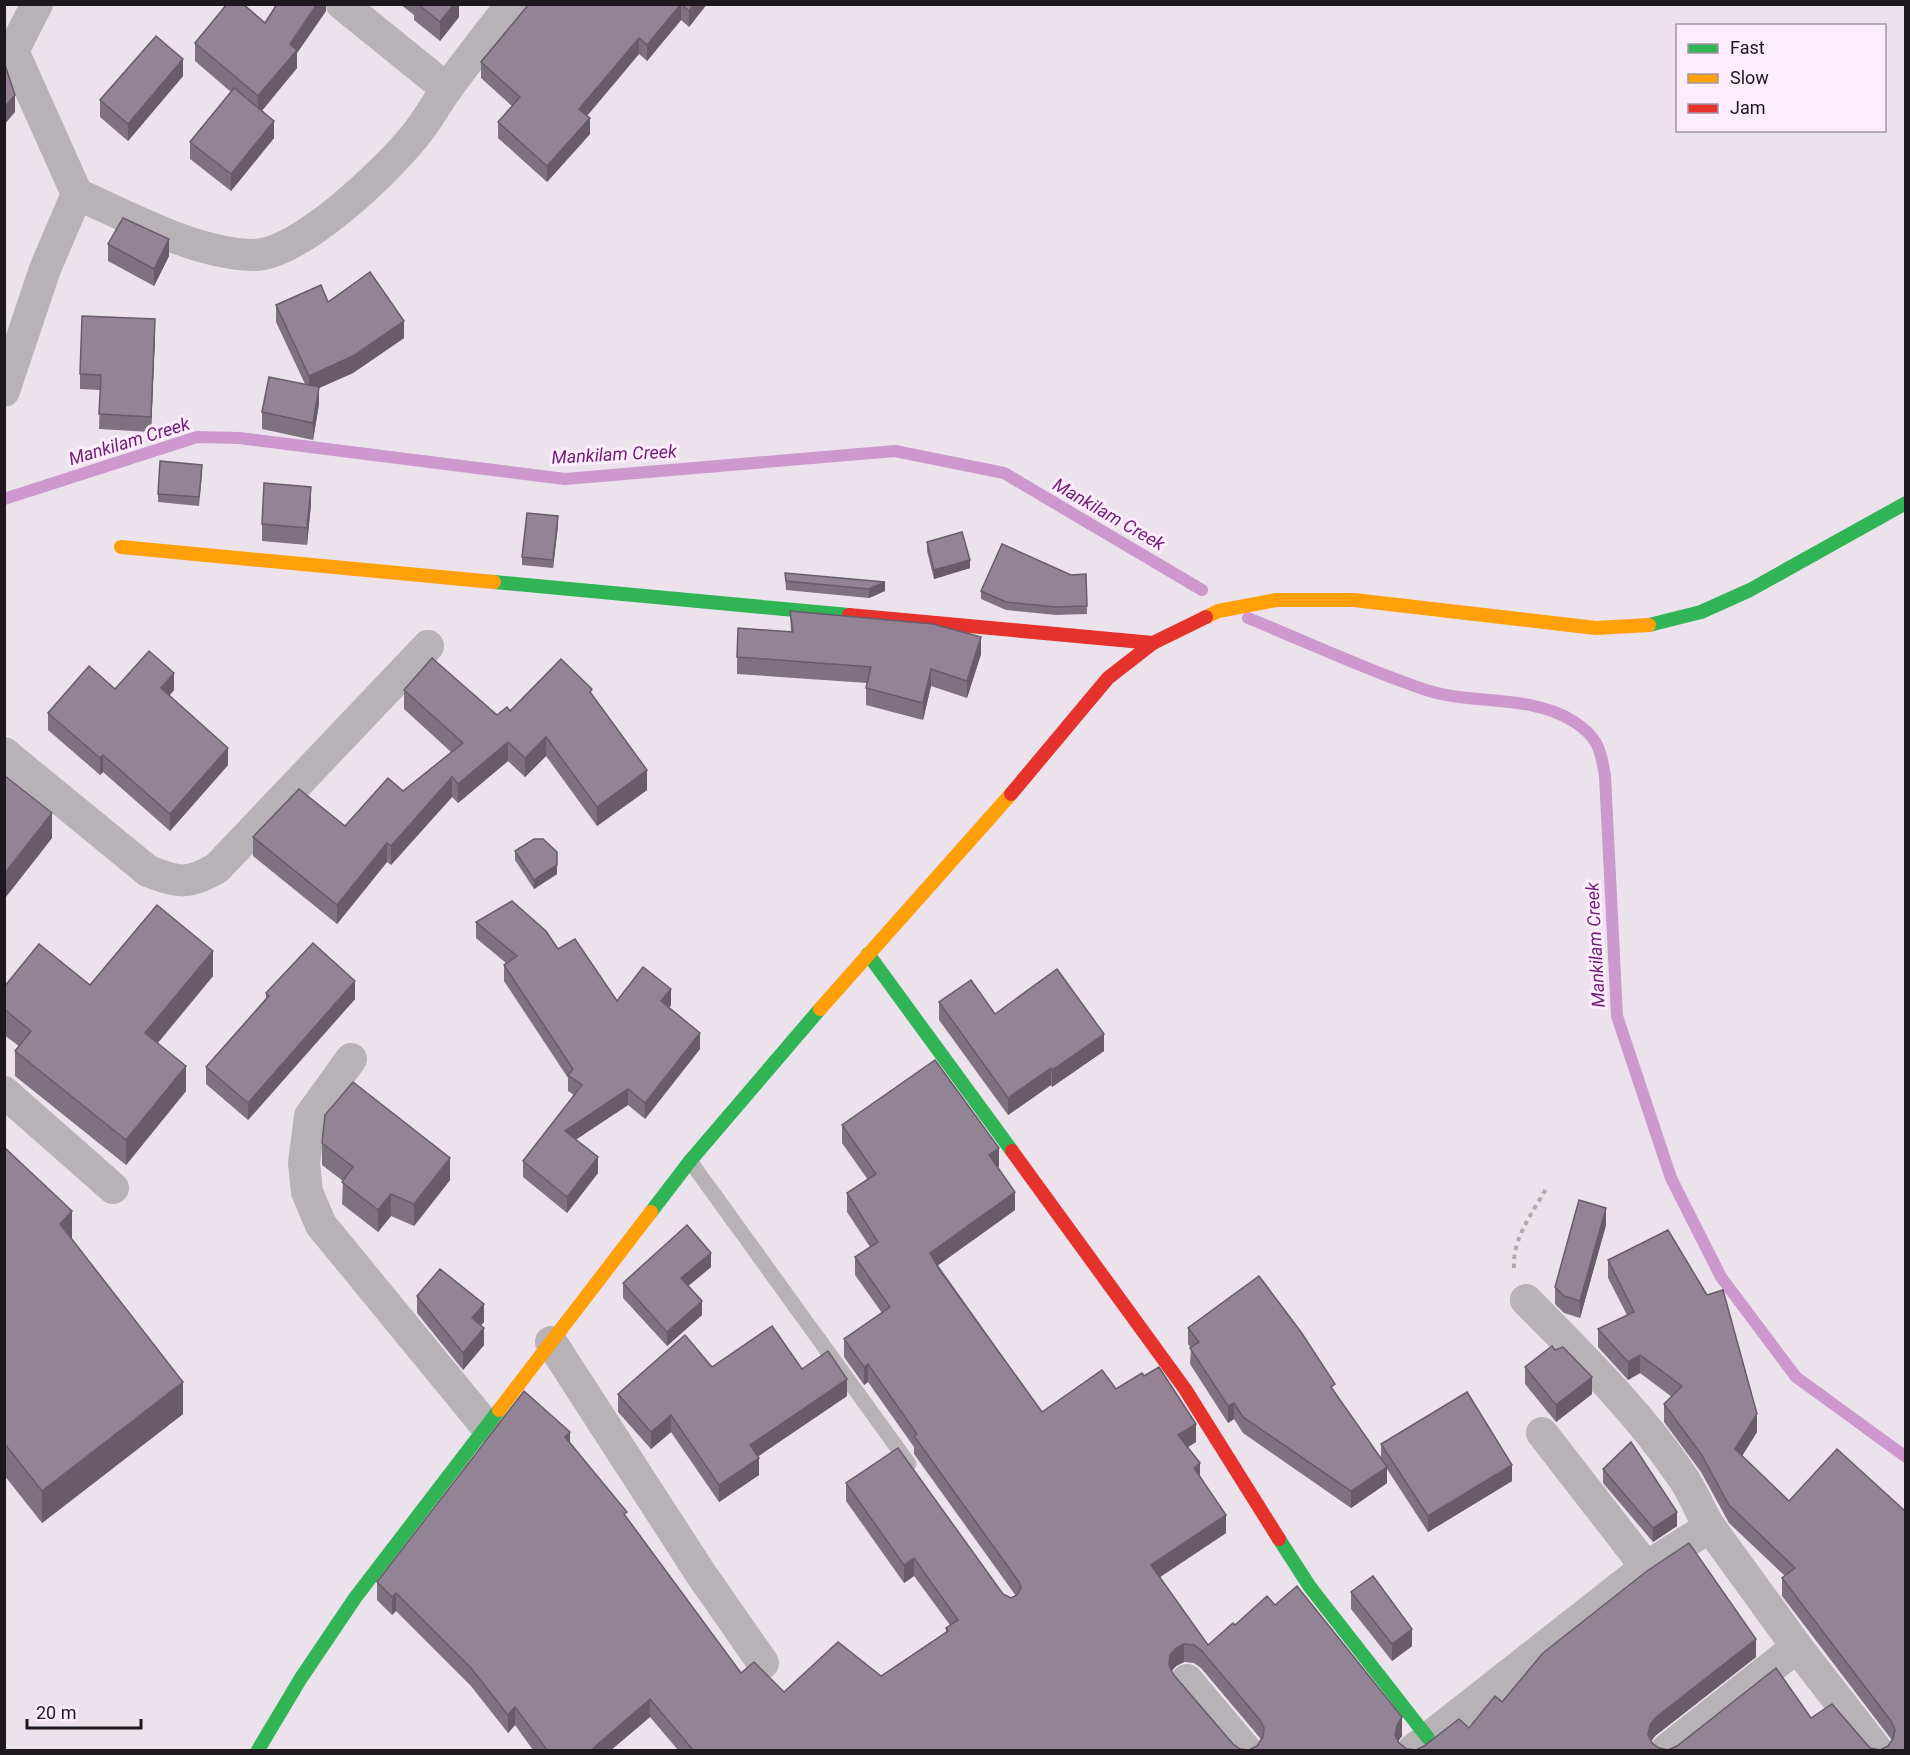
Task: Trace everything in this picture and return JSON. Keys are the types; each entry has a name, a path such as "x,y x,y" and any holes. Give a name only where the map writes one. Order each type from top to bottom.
{"street":[{"path":"37,4 9,51 77,194 161,231 212,248 254,255 284,248 305,236 368,184 417,133 447,88 512,4"},
{"path":"342,4 447,88"},
{"path":"4,391 45,269 77,194"},
{"path":"258,1750 301,1678 356,1598 690,1161 868,954 979,832 1108,678 1153,643 1218,611 1276,600 1354,600 1596,628 1656,625 1701,612 1750,590 1905,503"},
{"path":"121,547 1153,643"},
{"path":"4,753 148,871 175,881 197,880 218,868 428,646"},
{"path":"868,954 1185,1389 1310,1587 1421,1744 1646,1567 1710,1527"},
{"path":"351,1059 310,1116 304,1163 307,1192 321,1225 486,1426"},
{"path":"4,1092 113,1188"},
{"path":"1526,1300 1616,1392 1649,1430 1682,1475 1710,1527 1797,1647 1877,1750"},
{"path":"551,1342 700,1574 763,1663"},
{"path":"1542,1433 1646,1567"},
{"path":"1666,1750 1797,1647"},
{"path":"1187,1680 1246,1750"}],"lane":[{"path":"690,1161 915,1473"}],"path":[{"path":"1526,1300 1515,1281 1514,1258 1523,1228 1547,1187"}],"building":[{"path":"227,4 243,4 265,23 277,4 317,4 290,44 297,50 258,96 195,43"},
{"path":"418,4 454,4 440,22"},
{"path":"529,4 681,4 647,45 639,38 579,109 590,118 547,166 498,122 520,97 481,62"},
{"path":"681,4 694,4 689,11"},
{"path":"156,36 183,59 128,124 100,100"},
{"path":"4,62 15,95 4,108"},
{"path":"234,88 274,121 231,174 190,142"},
{"path":"123,218 169,239 154,269 108,244"},
{"path":"370,272 404,321 353,356 309,376 276,305 321,285 328,302"},
{"path":"82,316 155,319 151,417 99,414 101,375 80,374"},
{"path":"269,377 319,387 313,423 262,412"},
{"path":"160,461 202,465 199,497 158,494"},
{"path":"264,483 311,487 307,528 262,524"},
{"path":"527,513 558,516 553,560 522,557"},
{"path":"962,532 970,560 934,570 927,542"},
{"path":"1002,544 1071,575 1086,574 1087,606 1056,607 1006,602 981,591"},
{"path":"785,573 885,582 869,589 786,581"},
{"path":"790,611 933,624 981,637 967,681 931,669 923,703 866,688 871,667 737,657 738,628 793,632"},
{"path":"149,651 174,673 161,688 228,748 170,814 103,755 100,758 48,713 89,666 115,689"},
{"path":"432,658 497,715 507,707 510,711 561,659 592,689 590,692 647,770 597,807 546,737 525,758 508,742 458,784 452,777 391,846 387,843 337,905 253,837 299,789 345,826 388,778 403,791 463,743 404,690"},
{"path":"4,775 52,813 5,873 4,872"},
{"path":"534,839 543,839 557,852 557,865 534,880 515,851"},
{"path":"512,901 546,931 558,949 575,939 617,1001 643,967 671,989 661,1001 700,1033 645,1103 628,1089 565,1131 598,1157 567,1197 523,1161 582,1085 568,1075 573,1069 504,965 517,956 476,922"},
{"path":"157,905 213,951 145,1033 186,1066 126,1140 15,1051 31,1031 4,1009 4,987 39,944 90,985"},
{"path":"313,943 355,981 248,1103 206,1067 269,996 266,993"},
{"path":"1057,969 1104,1034 1008,1098 939,1002 971,980 995,1014"},
{"path":"935,1060 999,1148 989,1155 1015,1192 930,1253 939,1269 1042,1412 1102,1370 1116,1389 1142,1373 1144,1376 1159,1367 1196,1424 1178,1435 1200,1463 1194,1468 1226,1515 1151,1565 1208,1645 1233,1623 1235,1625 1267,1596 1275,1605 1297,1586 1402,1717 1395,1735 1399,1743 1407,1749 1416,1750 1249,1750 693,1750 650,1699 592,1750 547,1750 515,1707 508,1715 471,1668 396,1593 392,1597 377,1582 524,1391 570,1432 565,1437 627,1512 624,1514 741,1673 754,1662 784,1692 838,1642 881,1676 948,1631 946,1628 958,1620 914,1558 904,1565 846,1483 898,1448 1003,1594 1011,1598 1017,1595 1021,1588 1019,1582 914,1436 917,1434 868,1364 864,1367 844,1339 890,1307 855,1257 878,1242 847,1193 876,1174 842,1125","holes":["1184,1644 1194,1645 1201,1650 1260,1720 1264,1728 1263,1737 1257,1746 1249,1750 1240,1749 1233,1744 1173,1674 1169,1665 1170,1655 1176,1648"]},
{"path":"353,1082 450,1158 414,1204 391,1194 378,1210 342,1182 353,1167 322,1143 325,1115"},
{"path":"4,1147 72,1211 60,1224 183,1382 42,1491 4,1443"},
{"path":"1579,1200 1606,1208 1580,1301 1564,1296 1555,1287"},
{"path":"687,1225 711,1253 681,1278 702,1301 667,1332 623,1283"},
{"path":"1668,1230 1707,1295 1723,1290 1757,1414 1735,1449 1789,1501 1837,1449 1905,1511 1905,1750 1880,1750 1888,1746 1893,1739 1895,1730 1891,1721 1782,1578 1795,1568 1729,1505 1701,1454 1664,1404 1682,1386 1640,1355 1628,1362 1598,1329 1634,1312 1608,1260"},
{"path":"440,1269 484,1304 472,1318 484,1328 463,1353 417,1296"},
{"path":"1259,1276 1301,1332 1335,1384 1331,1387 1387,1467 1351,1491 1243,1417 1234,1403 1228,1406 1190,1348 1199,1342 1188,1328"},
{"path":"772,1326 802,1369 828,1351 847,1379 750,1445 759,1458 719,1485 671,1415 651,1432 618,1394 685,1335 712,1367"},
{"path":"1552,1346 1555,1350 1563,1347 1592,1377 1556,1405 1525,1367"},
{"path":"1467,1392 1512,1465 1428,1516 1381,1444"},
{"path":"1631,1442 1677,1512 1653,1528 1603,1469"},
{"path":"1689,1543 1756,1639 1655,1718 1648,1734 1652,1743 1668,1750 1416,1750 1459,1719 1469,1728 1495,1696 1502,1702 1543,1653 1647,1571"},
{"path":"1373,1576 1412,1629 1392,1644 1351,1592"},
{"path":"1776,1668 1811,1718 1832,1704 1870,1748 1880,1750 1668,1750 1677,1746"}],"waterway":[{"name":"Mankilam Creek","path":"4,499 197,437 239,438 565,479 895,451 1004,473 1202,590"},
{"name":"Mankilam Creek","path":"1248,618 1359,665 1426,690 1444,695 1520,703 1556,713 1573,721 1593,738 1602,758 1605,776 1617,1016 1671,1178 1721,1277 1796,1377 1906,1457"}],"traffic: fast":[{"path":"1649,625 1701,612 1750,590 1906,503"},
{"path":"494,582 849,615"},
{"path":"868,954 1012,1151"},
{"path":"651,1212 690,1161 820,1009"},
{"path":"258,1750 301,1678 355,1598 499,1410"},
{"path":"1279,1539 1310,1587 1428,1738"}],"traffic: slow":[{"path":"121,547 494,582"},
{"path":"1206,617 1218,611 1276,600 1354,600 1596,628 1649,625"},
{"path":"820,1009 1011,794"},
{"path":"499,1410 651,1212"}],"traffic: jam":[{"path":"849,615 1153,643"},
{"path":"1011,794 1108,678 1153,643 1206,617"},
{"path":"1012,1151 1185,1389 1279,1539"}]}
